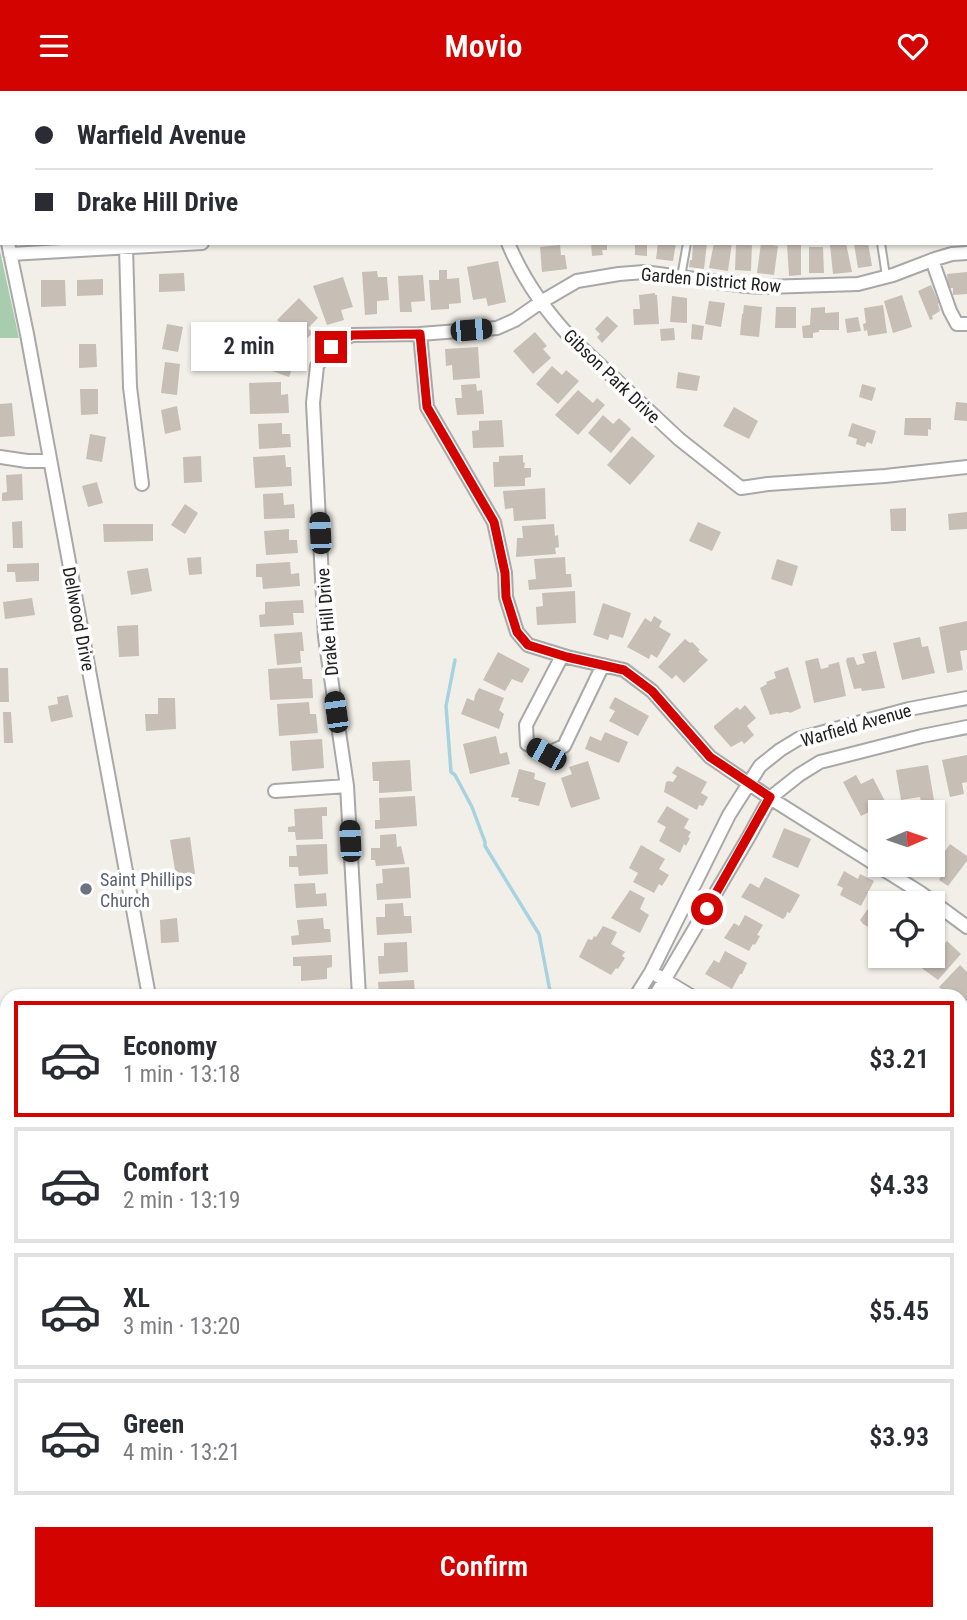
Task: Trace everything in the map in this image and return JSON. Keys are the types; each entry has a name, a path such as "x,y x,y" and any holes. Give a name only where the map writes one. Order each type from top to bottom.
{"street":[{"path":"9,249 172,245"},
{"name":"Gibson Park Drive","path":"509,245 521,271 541,302 570,337 679,439 741,488 967,467"},
{"path":"126,248 130,387 142,484"},
{"name":"Dellwood Drive","path":"9,249 148,989"},
{"name":"Garden District Row","path":"541,302 577,281 619,274 645,272 766,287 858,284 887,277 952,254 967,253"},
{"path":"932,260 953,317 957,324 967,324"},
{"name":"Drake Hill Drive","path":"359,989 347,786 326,637 313,404 317,366 331,347 352,335 420,334 497,328 515,320 541,302"},
{"path":"420,334 427,407 494,522 505,573 506,597 517,632 528,645 624,670 652,691 710,757 921,893 967,927"},
{"path":"0,457 50,461"},
{"path":"562,656 526,725 527,744 546,754 564,746 603,665"},
{"name":"Warfield Avenue","path":"641,989 652,972 729,815 760,766 798,739 908,709 967,698"},
{"name":"Warfield Avenue","path":"660,989 770,797 820,762 967,727"},
{"path":"275,791 347,786"},
{"path":"652,972 679,989"}],"lane":[{"path":"681,277 687,245"},
{"path":"881,245 887,277"}],"green space":[{"path":"0,251 19,338 0,338"}],"building":[{"path":"560,245 567,269 542,272 540,247"},
{"path":"591,245 607,245 607,250 602,250 603,255 592,256"},
{"path":"635,245 647,245 647,256 635,255"},
{"path":"658,245 676,245 673,261 656,259"},
{"path":"693,245 707,245 704,269 689,267"},
{"path":"714,245 732,245 728,271 709,268"},
{"path":"736,245 752,245 751,271 735,270"},
{"path":"761,245 778,246 774,275 757,273"},
{"path":"787,245 801,245 801,275 789,276"},
{"path":"830,245 846,245 852,272 833,274"},
{"path":"854,245 868,245 872,266 858,268"},
{"path":"809,247 823,247 824,273 809,273"},
{"path":"498,261 506,302 488,306 486,298 473,300 467,267"},
{"path":"439,270 447,270 447,279 459,278 461,303 449,304 449,309 431,310 429,280 439,280"},
{"path":"377,271 378,277 387,277 389,300 377,301 377,314 365,315 362,272"},
{"path":"967,272 967,294 953,295 953,288 948,288 947,274"},
{"path":"184,273 185,291 159,292 159,274"},
{"path":"423,275 425,301 411,302 412,312 400,312 398,276"},
{"path":"343,277 353,307 341,310 344,320 327,325 313,286"},
{"path":"103,279 103,295 77,296 77,280"},
{"path":"41,280 65,280 66,306 41,307"},
{"path":"931,285 940,311 930,320 918,291"},
{"path":"655,293 659,324 634,325 633,309 640,309 639,295"},
{"path":"902,295 912,327 893,333 884,301"},
{"path":"672,296 687,298 687,323 670,322"},
{"path":"299,298 318,318 308,328 313,333 301,344 277,320"},
{"path":"709,301 725,303 721,327 705,324"},
{"path":"744,305 762,307 759,337 740,335"},
{"path":"883,305 887,333 868,336 863,324 866,323 864,308"},
{"path":"776,307 796,307 796,328 775,328"},
{"path":"825,307 825,313 839,312 839,330 819,330 813,333 813,338 803,338 802,326 810,325 811,308"},
{"path":"607,316 618,326 602,343 597,337 600,334 595,329"},
{"path":"858,317 861,331 847,333 845,319"},
{"path":"167,324 183,327 178,352 162,349"},
{"path":"692,324 704,326 702,340 691,339"},
{"path":"674,328 675,340 661,341 660,329"},
{"path":"535,332 547,346 543,349 551,358 533,374 513,351"},
{"path":"269,342 293,350 290,359 295,360 289,377 261,367"},
{"path":"79,344 96,344 97,367 79,368"},
{"path":"478,347 480,378 453,380 452,365 446,366 445,349"},
{"path":"165,362 180,364 177,395 161,393"},
{"path":"552,366 562,375 566,370 579,381 558,404 536,384"},
{"path":"678,372 700,376 697,391 676,388"},
{"path":"281,382 281,395 288,394 289,413 250,414 249,383"},
{"path":"476,384 477,391 482,390 484,414 457,415 455,398 462,398 461,385"},
{"path":"862,384 876,388 872,401 859,397"},
{"path":"80,389 98,389 98,414 81,415"},
{"path":"578,390 593,403 597,398 605,405 578,435 555,415"},
{"path":"956,402 967,403 967,421 954,420"},
{"path":"12,403 15,436 0,437 0,404"},
{"path":"177,406 181,430 165,434 161,410"},
{"path":"734,407 758,421 749,439 723,426"},
{"path":"603,415 613,424 619,418 631,429 611,453 588,433"},
{"path":"905,418 931,418 928,436 904,435"},
{"path":"502,420 504,447 473,448 472,431 479,430 479,421"},
{"path":"282,423 282,434 290,434 291,447 259,449 258,424"},
{"path":"852,423 876,431 872,444 867,442 865,447 856,444 857,439 848,436"},
{"path":"90,434 106,437 102,462 86,459"},
{"path":"632,436 655,456 630,485 607,465"},
{"path":"285,455 286,467 291,467 292,486 255,488 253,457"},
{"path":"523,455 524,468 531,468 531,477 525,478 525,486 494,487 493,462 499,462 499,456"},
{"path":"201,456 202,482 184,483 183,457"},
{"path":"22,474 23,500 2,501 2,493 7,492 6,475"},
{"path":"97,482 103,503 88,507 82,486"},
{"path":"545,488 546,519 514,521 513,508 505,509 503,491"},
{"path":"283,493 284,505 294,504 295,518 264,519 263,494"},
{"path":"185,504 198,513 185,534 171,525"},
{"path":"906,508 906,531 891,531 890,509"},
{"path":"967,512 967,529 949,530 948,514"},
{"path":"22,521 23,548 13,548 12,522"},
{"path":"698,522 721,532 712,551 689,541"},
{"path":"103,524 153,524 153,541 104,542"},
{"path":"554,524 559,547 555,548 556,554 516,557 517,538 523,538 522,526"},
{"path":"289,529 289,540 297,540 298,553 266,555 264,531"},
{"path":"201,557 202,574 189,575 187,558"},
{"path":"565,557 566,574 571,574 572,587 529,590 528,580 536,579 534,559"},
{"path":"777,559 798,566 792,586 771,579"},
{"path":"290,562 291,574 299,573 300,586 263,589 262,577 256,577 256,564"},
{"path":"39,563 39,581 16,582 15,572 7,572 7,564"},
{"path":"148,568 152,591 131,595 127,571"},
{"path":"575,591 576,623 537,625 536,607 543,606 542,593"},
{"path":"32,598 35,615 5,619 3,602"},
{"path":"303,600 304,613 293,613 294,625 260,627 259,615 265,614 265,602"},
{"path":"603,603 631,613 623,638 610,634 608,640 593,635"},
{"path":"654,616 662,621 659,627 671,634 657,658 651,654 649,659 627,647 645,618 651,622"},
{"path":"967,621 967,650 960,651 963,670 947,673 939,627"},
{"path":"138,625 139,656 119,657 117,626"},
{"path":"302,632 304,651 300,651 301,663 277,665 274,634"},
{"path":"920,637 922,647 928,646 935,673 902,680 893,643"},
{"path":"685,639 692,642 708,660 684,683 676,675 672,679 658,667"},
{"path":"876,651 885,688 862,691 861,688 854,689 847,658 854,657 857,665 865,663 862,654"},
{"path":"498,652 530,669 522,683 512,679 505,691 483,680"},
{"path":"818,658 821,669 839,662 846,696 814,703 805,661"},
{"path":"302,667 303,679 312,679 313,698 270,700 268,669"},
{"path":"788,667 801,708 790,713 770,715 760,688 776,678 774,672"},
{"path":"0,668 8,668 9,702 0,702"},
{"path":"479,688 504,698 499,710 504,714 499,729 461,714 467,698 474,701"},
{"path":"68,695 73,717 51,722 48,706 58,704 57,697"},
{"path":"615,697 649,716 638,736 609,721 615,711 609,708"},
{"path":"158,698 175,698 176,729 146,731 145,714 158,714"},
{"path":"309,702 310,714 316,714 318,733 279,736 277,704"},
{"path":"745,705 756,718 747,726 754,735 744,744 742,741 731,747 714,726 737,707 740,710"},
{"path":"3,712 11,712 13,743 4,743"},
{"path":"605,732 628,742 619,763 585,749 590,736 601,741"},
{"path":"496,736 500,754 507,752 510,764 470,774 463,744"},
{"path":"322,739 324,768 292,771 290,741"},
{"path":"967,755 967,782 962,783 964,794 950,797 942,760"},
{"path":"410,760 412,791 379,793 379,781 373,781 372,762"},
{"path":"588,761 600,799 571,808 561,778 572,774 569,767"},
{"path":"928,765 934,800 921,800 920,797 901,800 896,770"},
{"path":"677,766 707,782 701,793 708,797 697,810 664,792 666,782 673,782 677,776 672,773"},
{"path":"519,769 535,773 534,779 546,783 539,806 511,797"},
{"path":"856,775 861,784 873,778 884,800 868,800 868,812 861,816 843,782"},
{"path":"415,796 417,826 375,829 375,820 380,820 379,798"},
{"path":"667,806 689,819 684,828 691,832 688,837 690,838 680,853 659,841 666,827 657,822"},
{"path":"327,807 327,816 322,816 323,839 296,840 295,832 288,832 288,827 295,826 294,809"},
{"path":"784,828 811,839 798,868 772,857"},
{"path":"396,834 397,847 401,846 405,864 376,866 375,860 371,860 371,848 380,848 380,835"},
{"path":"190,837 195,874 176,876 170,840"},
{"path":"327,844 328,874 299,876 298,867 289,867 289,856 297,856 296,845"},
{"path":"950,844 967,856 967,861 948,886 939,880 945,877 945,851"},
{"path":"641,845 665,859 659,869 669,875 654,893 633,882 638,873 629,868"},
{"path":"409,867 411,898 377,900 376,884 383,883 382,869"},
{"path":"844,871 858,879 860,874 874,881 861,906 840,895 843,888 837,885"},
{"path":"765,877 800,895 790,913 787,912 783,919 741,897 750,883 759,888"},
{"path":"315,883 316,894 326,893 327,906 296,908 294,884"},
{"path":"630,890 645,898 640,909 649,915 640,933 611,918"},
{"path":"403,903 404,916 411,916 412,933 377,935 376,917 385,917 385,904"},
{"path":"868,909 868,927 860,920"},
{"path":"745,915 763,925 757,935 760,936 749,951 724,938 734,923 739,926"},
{"path":"177,918 179,942 161,943 160,920"},
{"path":"323,918 324,929 330,929 331,942 292,945 291,936 299,935 297,920"},
{"path":"603,926 617,932 611,944 625,952 622,956 625,958 611,975 579,957 588,939 596,937"},
{"path":"947,941 961,954 938,980 923,969 945,968"},
{"path":"407,942 408,972 379,974 378,956 384,956 384,943"},
{"path":"725,951 747,963 732,989 705,974 714,960 719,963"},
{"path":"332,955 332,967 327,968 327,979 301,981 301,966 293,966 293,957"},
{"path":"960,965 967,972 967,989 939,987"},
{"path":"414,980 415,989 379,989 378,982"}],"waterway":[{"path":"455,660 446,706 451,772 472,807 485,846 539,934 550,989"}],"place":[{"name":"Saint Phillips Church","path":"86,889"}],"route":[{"path":"331,347 352,335 420,334 427,407 494,522 505,573 506,597 517,632 528,645 624,670 652,691 710,757 770,797 707,909"}]}
